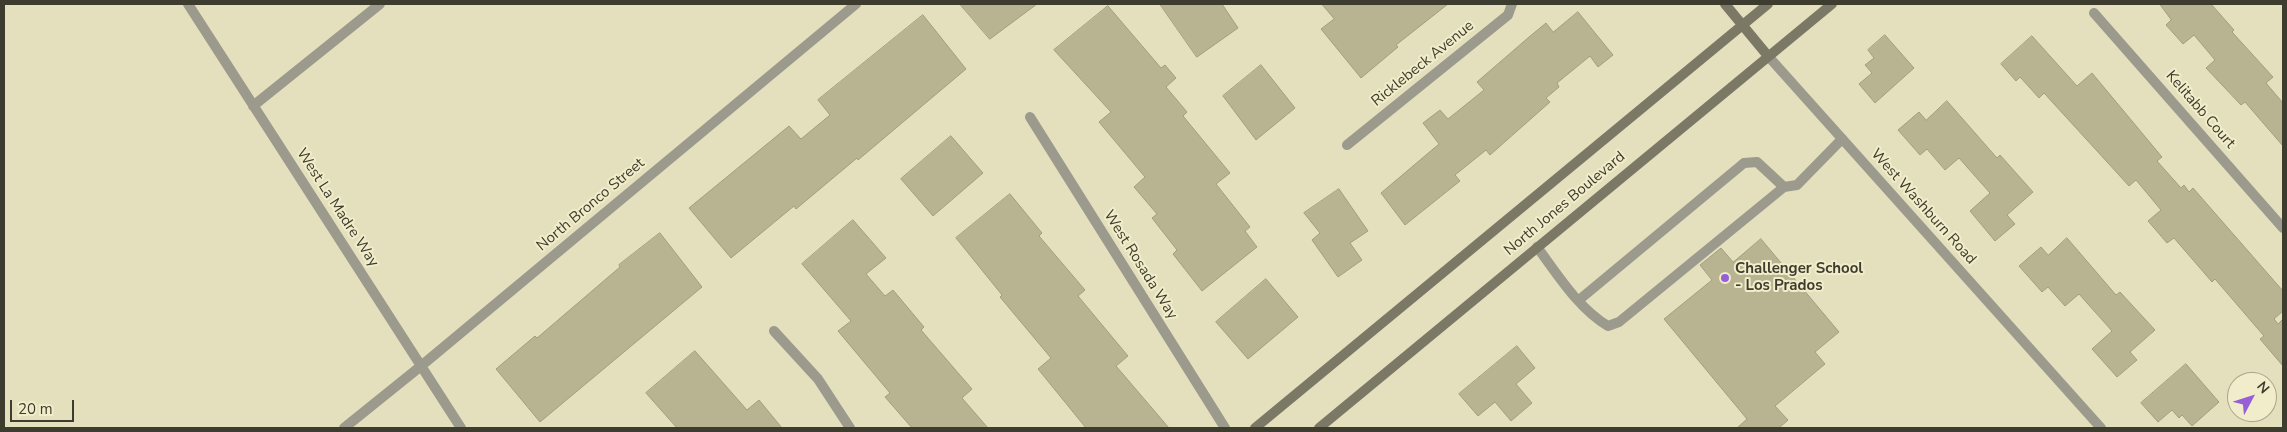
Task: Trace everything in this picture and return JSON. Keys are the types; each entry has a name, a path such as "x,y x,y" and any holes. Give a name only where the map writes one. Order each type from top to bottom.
{"main road":[{"name":"West Washburn Road","path":"1725,4 1741,26 1768,56"},
{"name":"North Jones Boulevard","path":"1255,428 1768,4"},
{"name":"North Jones Boulevard","path":"1318,428 1832,4"}],"street":[{"name":"West La Madre Way","path":"188,4 461,428"},
{"path":"253,106 380,4"},
{"name":"North Bronco Street","path":"344,428 856,4"},
{"name":"Ricklebeck Avenue","path":"1347,144 1508,15 1512,4"},
{"name":"Kelitabb Court","path":"2094,13 2283,228"},
{"name":"West Washburn Road","path":"1768,56 2101,428"},
{"name":"West Rosada Way","path":"1030,118 1225,428"},
{"path":"1537,247 1579,300 1597,320 1608,326 1619,322 1784,187 1797,185 1842,139"},
{"path":"1579,300 1744,163 1757,162 1784,187"},
{"path":"774,331 818,379 850,428"}],"building":[{"path":"960,4 1037,4 990,39"},
{"path":"1160,4 1222,4 1238,28 1197,57"},
{"path":"1322,4 1448,4 1396,45 1398,47 1361,78 1321,29 1334,19"},
{"path":"2160,4 2211,4 2234,30 2232,32 2273,77 2266,83 2283,103 2283,146 2245,102 2241,105 2206,68 2215,60 2194,35 2183,44 2166,25 2171,20"},
{"path":"1108,6 1161,68 1165,65 1176,78 1166,87 1187,112 1183,116 1230,173 1216,184 1250,227 1245,231 1257,247 1202,291 1173,254 1177,250 1152,218 1157,214 1134,187 1145,177 1099,122 1111,112 1054,50"},
{"path":"1578,12 1613,55 1598,67 1590,56 1557,83 1559,87 1546,98 1550,102 1490,155 1486,150 1455,175 1460,181 1405,225 1381,193 1439,144 1423,123 1440,110 1448,119 1484,90 1477,82 1546,23 1553,32"},
{"path":"923,15 966,69 858,160 857,158 796,209 794,206 731,258 689,208 789,126 801,139 830,115 818,100"},
{"path":"1885,35 1914,68 1875,103 1859,84 1872,73 1865,65 1874,58 1868,50"},
{"path":"2032,36 2077,86 2092,73 2162,157 2157,161 2181,188 2184,185 2189,192 2193,188 2283,291 2283,311 2274,319 2278,324 2283,319 2283,366 2260,339 2264,336 2215,279 2212,282 2174,238 2167,243 2148,221 2161,210 2136,180 2129,186 2044,93 2039,98 2020,77 2016,81 2001,64"},
{"path":"1261,65 1295,108 1256,140 1223,96"},
{"path":"1947,101 1997,158 2000,155 2033,192 2007,215 2015,224 1995,241 1970,211 1990,193 1959,158 1945,170 1927,149 1920,155 1898,130 1919,112 1926,120"},
{"path":"951,136 983,173 933,216 901,179"},
{"path":"1339,189 1368,231 1350,243 1362,260 1338,277 1312,240 1320,233 1304,213"},
{"path":"1010,194 1042,233 1039,236 1085,290 1078,296 1128,356 1116,366 1169,428 1086,428 1038,369 1051,358 1000,297 1002,295 956,238"},
{"path":"853,220 886,258 866,274 885,296 893,290 924,327 921,330 972,389 962,398 988,428 912,428 885,397 890,393 838,331 851,321 802,264"},
{"path":"660,233 702,287 540,422 496,369 535,336 537,338 620,267 619,265"},
{"path":"2067,238 2116,295 2120,292 2155,330 2130,352 2137,360 2117,377 2092,349 2112,331 2079,294 2065,306 2048,287 2042,292 2019,266 2041,247 2048,255"},
{"path":"1761,239 1839,332 1815,352 1825,364 1775,406 1788,420 1779,428 1737,428 1747,419 1664,319 1712,280 1700,265 1721,248 1733,262"},
{"path":"1266,279 1298,317 1248,359 1216,322"},
{"path":"1517,346 1535,368 1516,384 1532,403 1511,421 1495,402 1478,416 1459,394"},
{"path":"695,351 747,410 759,400 782,428 677,428 646,393"},
{"path":"2186,364 2219,402 2192,426 2182,415 2179,418 2172,410 2158,422 2141,403"}],"place":[{"name":"Challenger School - Los Prados","path":"1725,278"}]}
